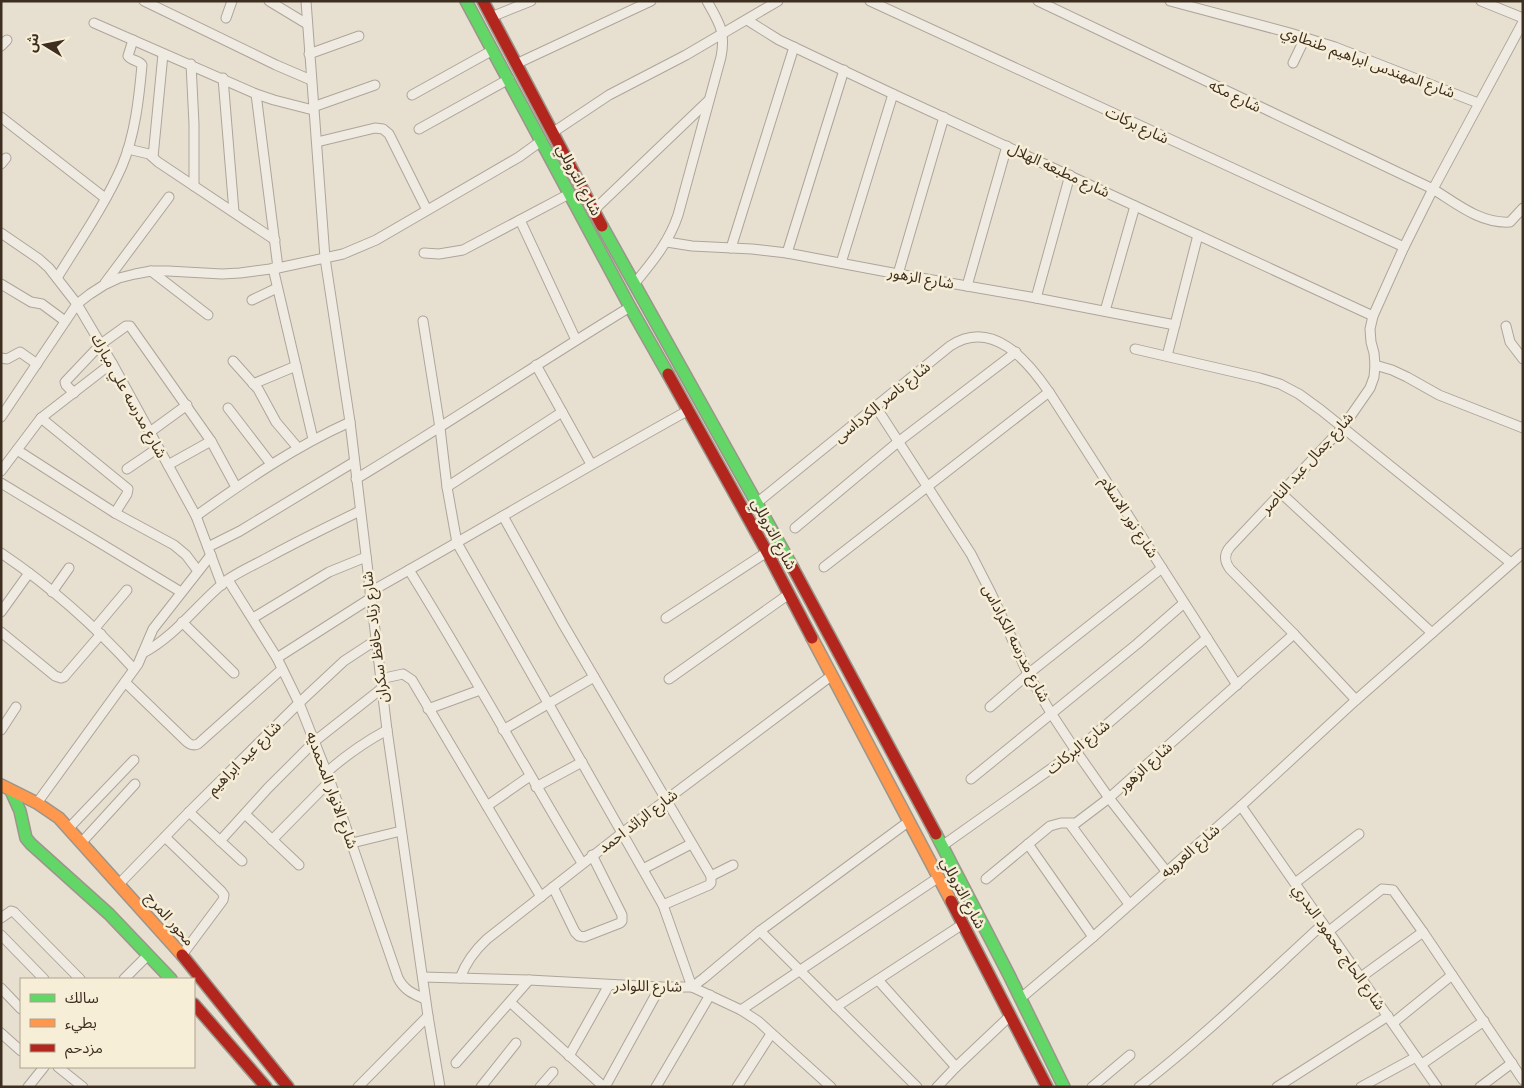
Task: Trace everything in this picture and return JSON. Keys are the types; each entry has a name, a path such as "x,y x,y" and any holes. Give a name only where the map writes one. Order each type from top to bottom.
{"street":[{"path":"144,1 311,80"},
{"path":"226,18 232,1"},
{"path":"269,1 307,24"},
{"name":"شارع زياد حافظ سكران","path":"306,1 325,258 350,422 387,730 425,999 440,1087"},
{"name":"شارع التروللي","path":"466,1 630,307 767,552 908,822 939,877 1047,1087"},
{"name":"شارع التروللي","path":"483,1 552,133 758,502 898,762 1021,998 1064,1087"},
{"path":"492,17 531,1"},
{"path":"516,64 651,1"},
{"path":"636,283 667,242 678,215 722,50 723,34 707,1"},
{"path":"552,133 609,94 686,55 778,1"},
{"name":"شارع بركات","path":"870,1 1404,247"},
{"name":"شارع مكه","path":"1038,1 1433,190 1476,216 1495,222 1510,222 1523,208"},
{"name":"شارع المهندس ابراهيم طنطاوي","path":"1170,1 1335,47 1478,103"},
{"path":"1482,1 1523,18"},
{"name":"شارع مطبعه الهلال","path":"747,20 762,31 893,94 1373,316"},
{"name":"شارع جمال عبد الناصر","path":"1356,700 1230,569 1225,560 1225,555 1230,547 1344,427 1370,388 1375,365 1370,329 1373,316 1404,247 1433,190 1523,22"},
{"path":"94,23 256,94 313,109 375,85"},
{"path":"309,54 359,36"},
{"path":"1293,63 1305,38"},
{"path":"57,278 105,198 128,149 132,136 142,65 128,56 134,40"},
{"path":"731,248 794,47"},
{"path":"412,95 493,50"},
{"path":"153,156 162,54"},
{"path":"191,64 194,124 194,186"},
{"path":"787,253 844,70"},
{"path":"223,78 234,212"},
{"path":"419,129 508,79"},
{"path":"256,94 275,240 277,288 314,439"},
{"path":"842,263 893,94"},
{"path":"594,210 709,101"},
{"path":"1,117 105,198"},
{"path":"898,274 944,117"},
{"path":"317,142 383,128 389,134 427,210"},
{"path":"1,417 77,304 104,285 127,276 151,271 222,274 275,268 325,258 360,248 519,157 541,141"},
{"path":"967,286 1007,146"},
{"path":"128,149 150,154 158,162 275,240"},
{"path":"1036,298 1070,175"},
{"path":"424,253 439,254 463,250 569,194"},
{"path":"104,285 169,197"},
{"path":"1105,311 1135,206"},
{"path":"520,220 576,340"},
{"name":"شارع مدرسه علي مبارك","path":"1,233 49,268 77,304 112,363 196,516 209,551 225,582"},
{"path":"1167,356 1198,235"},
{"name":"شارع الزهور","path":"667,242 692,246 787,253 1175,325"},
{"path":"151,271 208,315"},
{"path":"1,284 31,302 42,304 65,321"},
{"path":"252,300 277,288"},
{"path":"356,479 630,307"},
{"path":"423,321 457,543 663,905 692,986 741,1010 758,1021 831,1087"},
{"path":"74,393 66,386 65,382 101,344 126,326 130,326 211,441 236,486"},
{"path":"1506,326 1510,342 1523,359"},
{"name":"شارع ناصر الكرداسى","path":"758,502 960,340 973,337 987,338 1000,342 1016,352"},
{"path":"1135,349 1260,378 1280,384 1299,394 1518,559 1356,700"},
{"path":"1,358 7,359 20,352 37,364"},
{"path":"795,528 898,442 1016,352"},
{"name":"شارع نور الاسلام","path":"1016,352 1049,392 1237,685"},
{"path":"233,361 263,396 276,422 298,448"},
{"path":"1,471 41,418 112,363"},
{"path":"536,365 591,464"},
{"path":"1375,365 1407,377 1439,395 1523,428"},
{"path":"253,384 296,366"},
{"path":"824,567 1049,392"},
{"path":"1,397 10,402"},
{"path":"150,432 186,406"},
{"name":"شارع مدرسه الكراداس","path":"876,407 971,554 1028,674 1051,713 1109,798 1166,871"},
{"path":"228,408 271,464"},
{"path":"276,658 409,570 591,464 689,410"},
{"path":"447,487 562,412"},
{"path":"41,418 128,489 127,494 114,513"},
{"path":"196,516 236,486 271,464 314,439 350,422"},
{"path":"168,465 211,441"},
{"path":"127,469 158,448"},
{"path":"17,450 114,513 186,554 198,571"},
{"path":"37,803 125,682 143,653 154,629 198,571 209,551 354,462"},
{"path":"1,483 181,592"},
{"path":"1281,493 1432,633"},
{"path":"143,653 155,646 225,582 311,535 360,511"},
{"path":"503,516 594,677 711,876 712,880 708,885 663,905"},
{"path":"666,618 767,552"},
{"path":"1,553 29,573 98,631 134,668"},
{"path":"252,618 329,572 366,557"},
{"path":"52,592 69,568"},
{"path":"990,707 1028,674 1162,568"},
{"path":"409,570 582,863"},
{"path":"1,612 29,573"},
{"name":"شارع الانوار المحمديه","path":"225,582 252,618 276,658 299,703 327,772 398,978 409,992 425,999"},
{"path":"1,632 55,676 64,677 127,590"},
{"path":"669,679 789,594"},
{"path":"971,779 1137,644 1184,603"},
{"path":"182,622 234,672"},
{"name":"شارع الزهور","path":"986,879 1050,826 1078,822 1109,798 1294,634"},
{"name":"شارع البركات","path":"942,846 1076,751 1207,638"},
{"name":"شارع عيد ابراهيم","path":"119,884 299,703 344,661 376,640"},
{"path":"125,682 186,741 194,746 282,669"},
{"path":"380,679 402,674 409,677 541,897"},
{"name":"شارع الرائد احمد","path":"460,978 475,950 487,939 592,855 831,676"},
{"path":"504,730 594,677"},
{"path":"220,840 315,741 382,688"},
{"path":"428,708 480,690"},
{"name":"شارع العروبه","path":"1021,998 1241,806 1356,700"},
{"path":"1,730 16,706"},
{"path":"327,772 359,746 387,730"},
{"path":"69,828 134,760"},
{"path":"536,787 582,762"},
{"path":"882,772 898,762"},
{"path":"486,806 530,776"},
{"path":"272,840 330,781"},
{"path":"82,842 135,784"},
{"name":"محور المرج","path":"6,788 37,803 59,818 69,828 182,956 288,1087"},
{"name":"محور المرج","path":"6,788 20,811 26,838 31,844 109,914 170,978"},
{"name":"شارع الحاج محمود البدري","path":"1241,806 1438,1087"},
{"path":"190,812 242,861"},
{"path":"245,814 299,865"},
{"name":"شارع اللوادر","path":"423,977 529,980 660,988 692,986 760,931 908,822"},
{"path":"1070,824 1129,904"},
{"path":"352,843 401,830"},
{"path":"1295,883 1359,834"},
{"path":"165,837 221,890 224,896 182,956"},
{"path":"643,869 691,844"},
{"path":"1028,844 1093,936"},
{"path":"553,887 579,936 584,937 620,923 622,915 592,855"},
{"path":"711,876 732,865"},
{"path":"741,1010 939,877"},
{"path":"1139,1087 1229,1012 1326,927 1386,888 1393,890 1423,932 1523,1080"},
{"path":"1,918 11,911 14,912 79,978"},
{"path":"836,1007 963,924"},
{"path":"760,931 916,1087"},
{"path":"1361,977 1423,932"},
{"path":"1,935 43,978"},
{"path":"125,978 148,956"},
{"path":"1277,1087 1390,1020 1452,975"},
{"path":"456,1063 529,980"},
{"path":"878,980 956,1067"},
{"path":"569,1056 609,985"},
{"path":"1,988 20,1008"},
{"path":"510,1002 604,1087 660,988"},
{"path":"656,1087 710,995"},
{"path":"195,1005 266,1087"},
{"path":"358,1087 428,1016"},
{"path":"937,1087 1010,1016"},
{"path":"1361,1087 1419,1061 1484,1021"},
{"path":"1,1032 20,1050"},
{"path":"737,1087 771,1034"},
{"path":"481,1087 516,1043"},
{"path":"1092,1087 1130,1055"},
{"path":"1480,1087 1512,1063"},
{"path":"28,1087 42,1068"},
{"path":"59,1068 83,1087"},
{"path":"540,1087 552,1072"}],"traffic: fast":[{"path":"466,1 630,307 668,374"},
{"path":"602,226 793,568"},
{"path":"11,791 20,811 26,838 31,844 109,914 170,978"},
{"path":"936,834 1064,1087"}],"traffic: slow":[{"path":"812,638 951,901"},
{"path":"1,785 37,803 59,818 182,955"}],"traffic: jam":[{"path":"483,1 602,226"},
{"path":"668,374 767,552 812,638"},
{"path":"793,568 936,834"},
{"path":"951,901 1047,1087"},
{"path":"182,955 288,1087"},
{"path":"195,1005 266,1087"}]}
